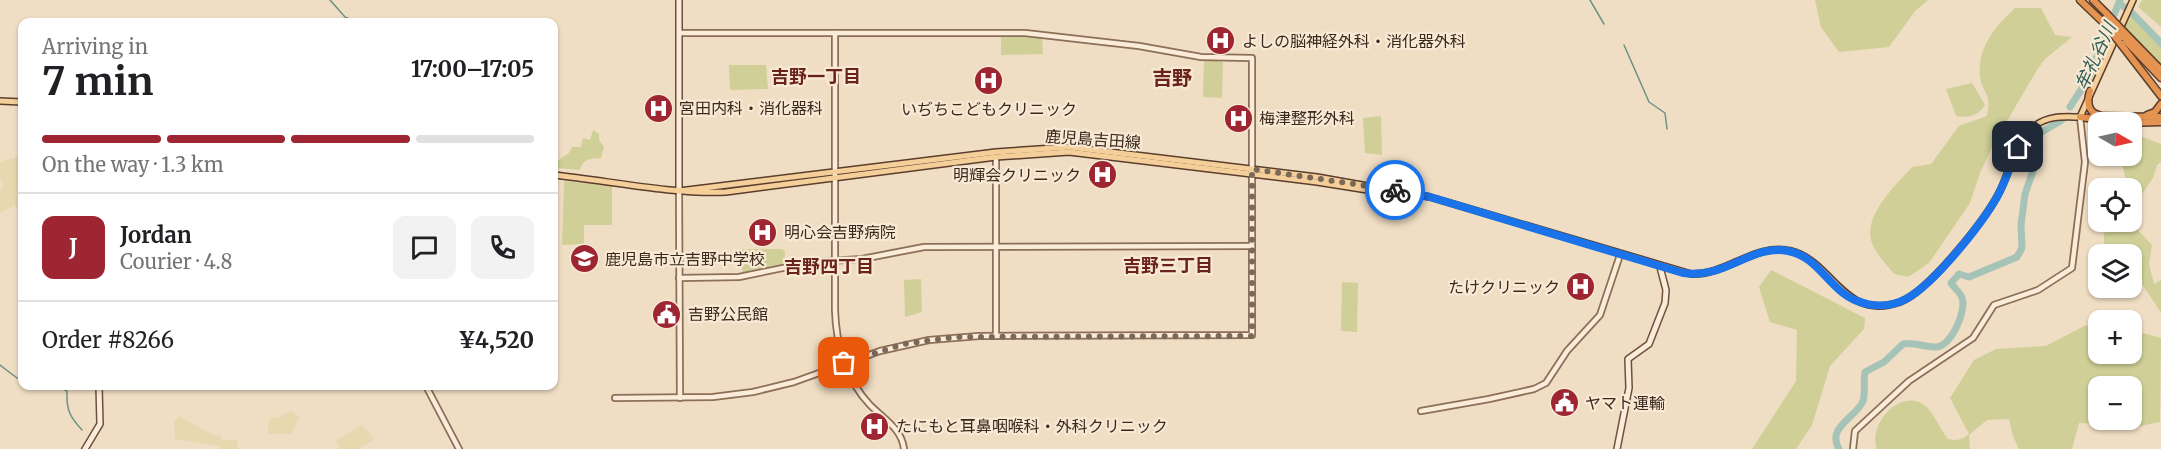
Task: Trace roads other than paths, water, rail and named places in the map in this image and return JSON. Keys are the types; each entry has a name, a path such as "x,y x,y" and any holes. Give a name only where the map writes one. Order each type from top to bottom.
{"highway":[{"path":"2080,0 2160,68"},
{"path":"2085,0 2161,78"},
{"path":"2093,0 2105,19"},
{"path":"2122,37 2161,96"},
{"path":"2090,91 2090,109 2093,112"},
{"path":"2142,115 2151,114 2161,104"},
{"path":"2080,117 2088,117"},
{"path":"2080,117 2125,123 2160,121"},
{"path":"2142,117 2160,121"}],"main road":[{"path":"679,0 679,191"},
{"path":"2080,117 2132,1"},
{"path":"0,101 18,102"},
{"name":"鹿児島吉田線","path":"835,176 996,152 1069,147 1370,185 1432,200 1683,273 1710,274 1758,254 1785,250 1806,258 1844,293 1858,301 1880,306 1901,301 1930,280 1985,216 2002,188 2018,147 2028,132 2049,118 2080,117"},
{"name":"鹿児島吉田線","path":"558,176 679,191 996,157 1069,152 1252,171"},
{"path":"1617,449 1629,388 1628,359 1649,344 1665,303 1666,291 1660,267"},
{"path":"85,449 100,424 99,390"}],"street":[{"path":"615,398 680,398 753,392 794,382 888,349 929,340 996,336 1252,336 1251,58 1202,57 1045,34 679,33"},
{"path":"835,33 836,320 844,363 854,383 871,405 887,419 903,442 904,449"},
{"path":"1853,449 1856,431 1909,381 1973,338 1994,305 2038,290 2072,268 2085,162 2080,117"},
{"path":"996,157 996,336"},
{"path":"679,191 680,398"},
{"path":"679,278 739,278 812,262 862,259 924,247 1252,246"},
{"path":"1421,411 1534,389 1546,383 1568,351 1600,315 1620,255"},
{"path":"428,390 459,449"}],"waterway":[{"path":"330,0 347,18"},
{"path":"1590,0 1604,24"},
{"name":"牟礼谷川","path":"2070,107 2088,79 2120,0"},
{"path":"2119,3 2161,43"},
{"path":"1624,45 1649,102 1665,113 1667,129"},
{"name":"牟礼谷川","path":"1839,449 1836,435 1863,401 1865,372 1884,362 1903,344 1941,346 1952,335 1962,311 1962,298 1951,283 1959,274 1969,277 2017,257 2022,248 2021,225 2025,194 2034,168 2032,159 2022,152 2030,139 2062,120"},
{"path":"0,365 18,378"},
{"path":"65,390 67,391 70,413 82,430"}],"place":[{"name":"よしの脳神経外科・消化器外科","path":"1221,41"},
{"name":"いぢちこどもクリニック","path":"989,81"},
{"name":"宮田内科・消化器科","path":"658,108"},
{"name":"梅津整形外科","path":"1238,118"},
{"name":"明輝会クリニック","path":"1102,175"},
{"name":"明心会吉野病院","path":"763,232"},
{"name":"鹿児島市立吉野中学校","path":"584,259"},
{"name":"たけクリニック","path":"1581,287"},
{"name":"吉野公民館","path":"667,314"},
{"name":"ヤマト運輸","path":"1564,403"},
{"name":"たにもと耳鼻咽喉科・外科クリニック","path":"875,426"}],"district":[{"name":"吉野一丁目","path":"816,76"},
{"name":"吉野","path":"1172,77"},
{"name":"吉野三丁目","path":"1168,265"},
{"name":"吉野四丁目","path":"829,266"}]}
